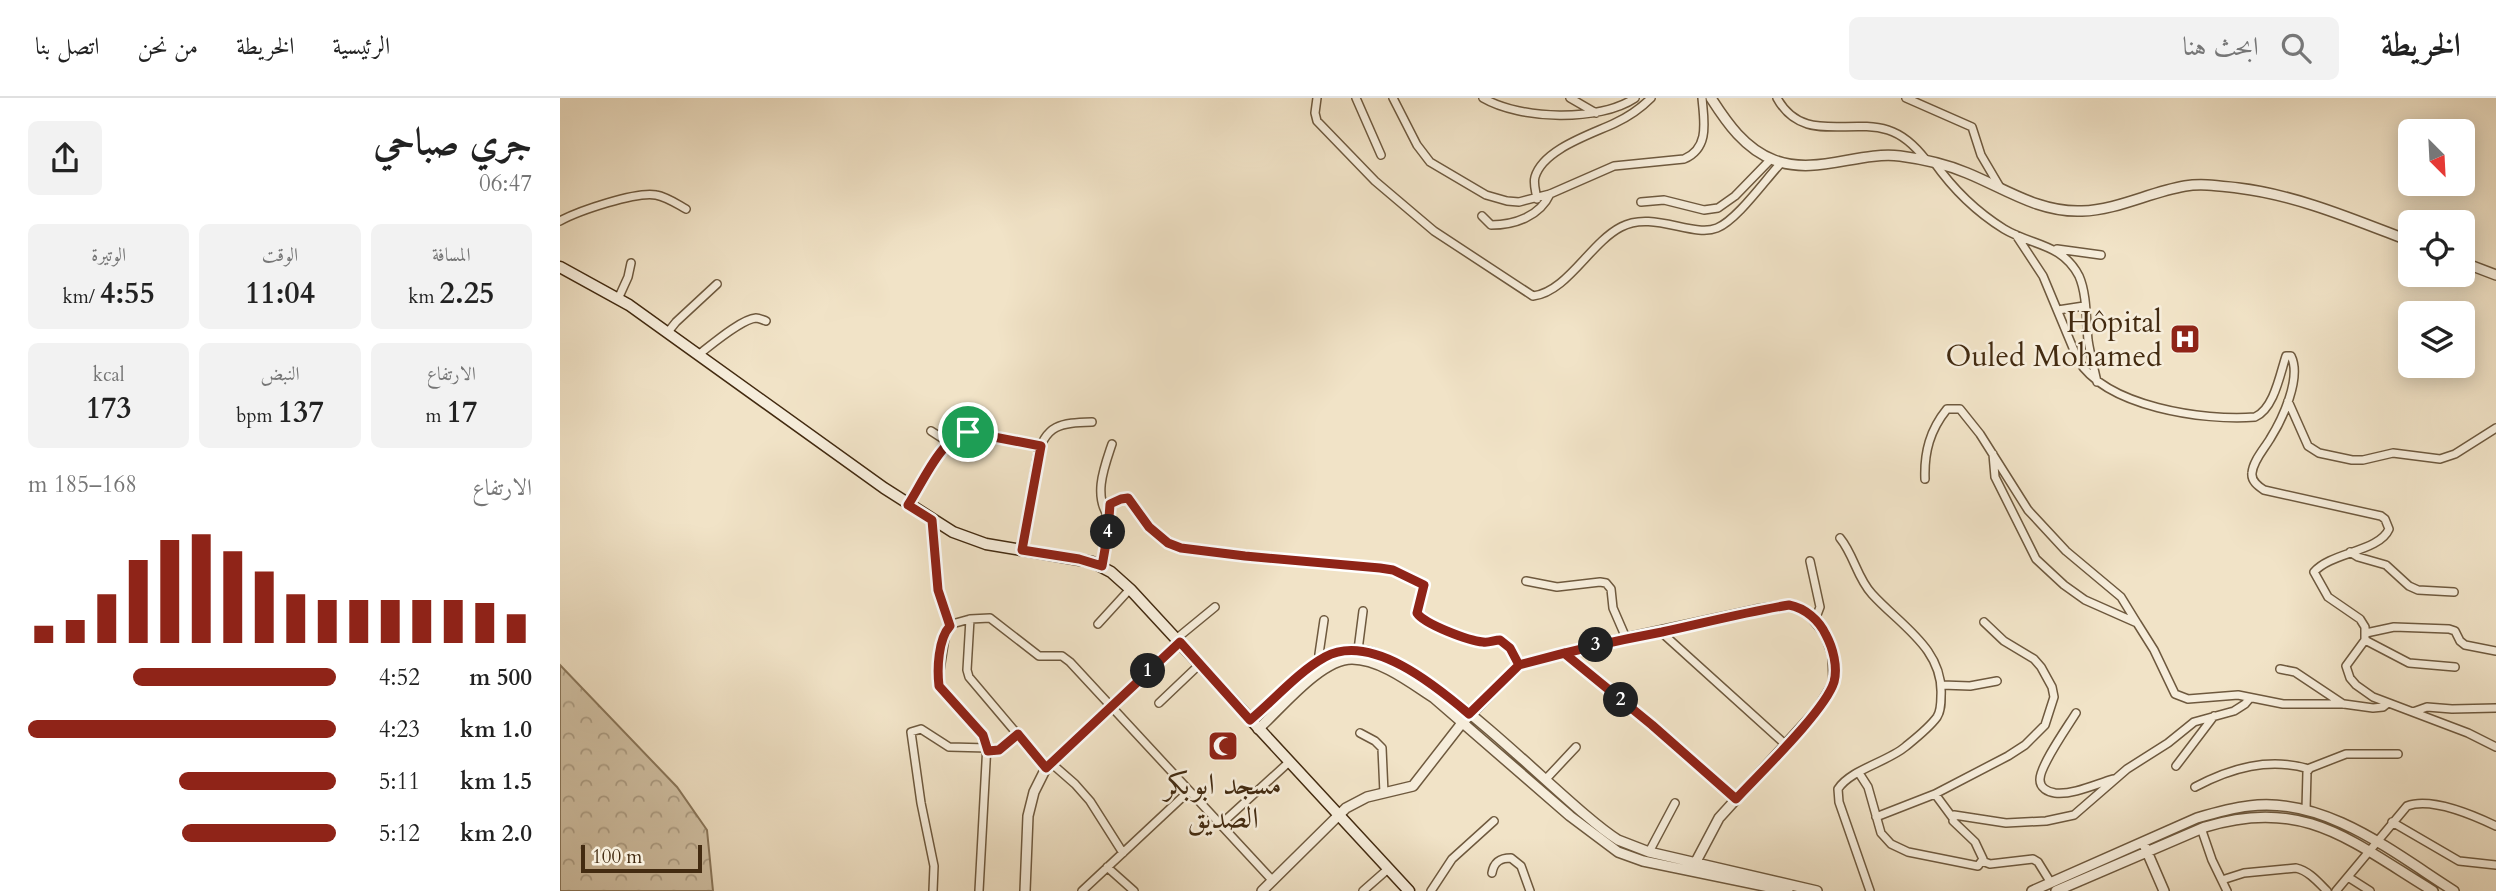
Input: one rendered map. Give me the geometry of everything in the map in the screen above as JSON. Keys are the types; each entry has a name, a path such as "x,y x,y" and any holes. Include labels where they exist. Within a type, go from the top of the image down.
{"main road":[{"path":"560,267 618,299 668,332 908,505 958,536 986,544 1079,559 1102,566 1130,589 1409,891"}],"street":[{"path":"1317,98 1317,121 1375,181 1434,231 1534,296 1556,287 1602,239 1632,222 1654,222 1706,230 1719,227 1734,216 1781,163"},
{"path":"1356,98 1381,155"},
{"path":"1393,98 1417,145 1430,162 1486,195 1519,202 1550,194 1614,166 1684,159 1693,155 1703,142 1702,98"},
{"path":"1483,98 1509,110 1534,114 1596,113 1615,109 1635,98"},
{"path":"1570,98 1596,113"},
{"path":"1537,198 1535,177 1544,163 1563,147 1617,122 1651,98"},
{"path":"1711,98 1738,136 1781,163 1813,166 1886,155 1930,162 1968,173 2042,205 2082,211 2121,205 2187,186 2240,188 2300,202 2398,236"},
{"path":"1777,98 1787,113 1804,124 1890,130 1910,143 1972,206 2016,235 2056,249 2101,255"},
{"path":"1906,98 1972,127 1981,155 2001,189"},
{"path":"1641,202 1664,200 1704,210 1718,208 1735,196 1771,159"},
{"path":"1482,216 1491,225 1523,219 1541,210 1550,194"},
{"path":"560,221 578,212 616,201 651,195 658,195 687,209"},
{"path":"2016,235 2040,271 2082,366 2109,390 2145,404 2178,411 2255,417 2267,407 2286,356 2289,355 2293,360 2295,373 2288,401 2274,433 2257,460 2252,477 2264,490 2385,519 2389,529 2383,538 2320,566 2314,572 2315,575 2328,597 2360,620 2366,636 2409,663 2455,667"},
{"path":"2056,249 2080,278 2089,347 2097,382"},
{"path":"618,299 631,263"},
{"path":"2475,267 2496,275"},
{"path":"668,332 717,284"},
{"path":"2058,310 2084,306"},
{"path":"698,355 730,331 751,320 758,318 766,321"},
{"path":"2074,350 2089,347"},
{"path":"2288,401 2308,446 2319,453 2352,460 2393,453 2440,459 2455,454 2496,428"},
{"path":"1925,478 1927,444 1937,421 1947,409 1960,410 1993,454 2028,510 2066,551 2121,597 2154,650 2172,689 2180,698 2225,695 2283,704 2344,704 2378,709 2388,703"},
{"path":"1022,550 1041,446 1048,434 1060,424 1092,422"},
{"path":"931,430 947,442"},
{"path":"908,505 947,442 958,435 968,432 1041,446"},
{"path":"1109,518 1104,510 1100,490 1112,444"},
{"path":"1993,454 1995,477 2036,559 2085,600 2137,623"},
{"path":"1102,566 1110,504 1128,498 1149,527 1168,543 1181,548 1393,570 1424,585 1417,613 1420,618 1481,642 1500,640 1510,648 1519,665"},
{"path":"932,520 938,590 950,626"},
{"path":"1840,538 1864,584 1932,655 1938,665 1942,685 1940,709 1932,722 1895,755 1839,786 1838,793 1870,891"},
{"path":"2350,552 2386,565 2409,586 2418,590 2454,592"},
{"path":"1810,561 1820,607 1815,620"},
{"path":"1526,582 1557,587 1606,583 1611,589 1612,606 1626,638"},
{"path":"1098,624 1130,589"},
{"path":"1262,891 1352,804 1413,786 1469,714 1519,665 1626,638 1789,605 1802,609 1825,633 1833,655 1834,683 1825,701 1719,818 1692,867"},
{"path":"1024,891 1028,816 1034,792 1048,766 1214,607"},
{"path":"1357,650 1363,611"},
{"path":"979,891 988,749 983,735 939,686 946,631 950,626 970,619 990,618 1039,656 1065,658 1273,881"},
{"path":"970,619 967,673 1048,766 1075,784 1090,801 1123,853"},
{"path":"1321,659 1319,654 1324,620"},
{"path":"1876,817 1936,793 2025,745 2045,725 2054,701 2052,687 2037,662 2004,641 1983,622"},
{"path":"2495,746 2373,697 2356,685 2347,666 2366,636 2394,627 2449,629 2455,631 2465,645 2496,651"},
{"path":"1661,632 1786,745"},
{"path":"1250,720 1321,659 1344,650 1357,650 1384,658 1417,674 1469,714 1611,836 1627,845 1692,867 1788,891"},
{"path":"1564,653 1736,799"},
{"path":"1258,729 1323,670 1335,663 1353,659 1374,664 1434,698 1570,816 1618,852 1643,861 1692,867 1817,891"},
{"path":"1159,703 1200,664"},
{"path":"2280,669 2295,672 2344,704"},
{"path":"1942,685 1970,686 1997,681"},
{"path":"1952,817 1960,815 2006,823 2046,821 2074,815 2117,777 2194,722 2239,709 2250,698"},
{"path":"2412,712 2427,707 2496,708"},
{"path":"2076,713 2046,764 2040,784 2047,791 2057,793 2117,777"},
{"path":"2176,766 2214,716"},
{"path":"933,891 934,866 921,803 911,732 921,729 949,747 999,750 1018,734"},
{"path":"1360,733 1382,748 1384,793"},
{"path":"1546,779 1576,747"},
{"path":"2195,786 2242,767 2289,764 2309,769 2346,754 2398,754"},
{"path":"1220,825 1288,763"},
{"path":"2305,809 2309,769"},
{"path":"1859,773 1868,787 1885,840 1897,848 1974,867 1982,861"},
{"path":"1082,891 1189,791"},
{"path":"1936,793 1953,821 1980,850 1982,861"},
{"path":"1649,852 1675,803"},
{"path":"2336,891 2407,806 2416,803 2467,813 2496,826"},
{"path":"2032,891 2072,883 2197,818 2252,805 2305,809 2344,824 2454,891"},
{"path":"2144,847 2230,819 2255,816 2290,817 2320,826 2368,851 2433,891"},
{"path":"1431,891 1452,859 1494,821"},
{"path":"2392,822 2459,861 2496,865"},
{"path":"2201,828 2227,891"},
{"path":"2144,847 2164,891"},
{"path":"1492,873 1498,861 1511,858 1521,866 1530,891"},
{"path":"1982,861 1990,863 2034,859 2054,887"},
{"path":"1107,867 1134,891"},
{"path":"2222,880 2244,873 2296,868 2313,877 2327,891"},
{"path":"1363,891 1388,869"},
{"path":"2348,877 2370,891"}],"green space":[{"path":"560,665 677,787 707,830 713,891 560,891"}],"place":[{"name":"Hôpital Ouled Mohamed","path":"2185,339"},
{"name":"مسجد ابوبكر الصديق","path":"1223,746"}],"route":[{"path":"968,432 947,442 908,505 932,520 938,590 950,626 942,646 939,686 983,735 988,751 999,750 1018,734 1046,768 1180,642 1250,720 1311,667 1328,655 1344,650 1360,650 1417,674 1469,714 1519,665 1564,653 1736,799 1825,701 1834,683 1833,655 1825,633 1809,614 1796,606 1756,610 1626,638 1564,653 1530,662 1519,665 1510,648 1500,640 1481,642 1420,618 1417,613 1425,587 1423,583 1393,570 1181,548 1168,543 1149,527 1128,498 1110,504 1102,566 1079,559 1022,550 1041,446 968,432"}]}
